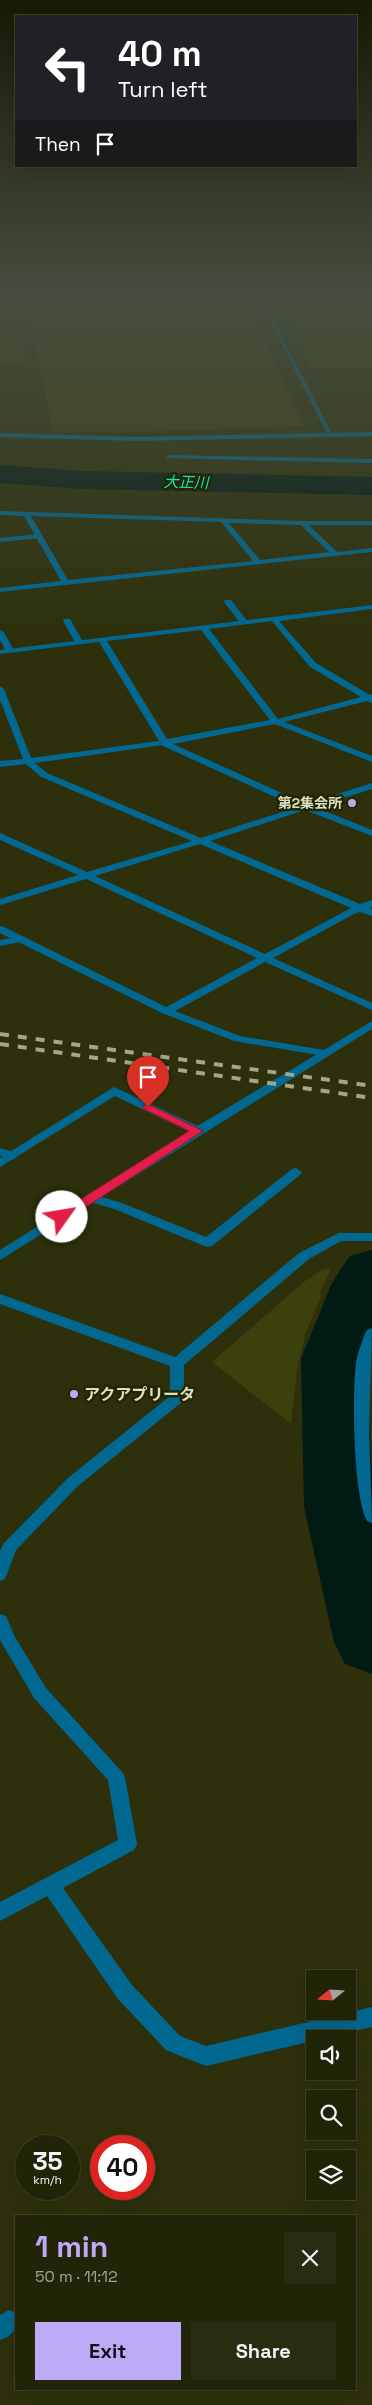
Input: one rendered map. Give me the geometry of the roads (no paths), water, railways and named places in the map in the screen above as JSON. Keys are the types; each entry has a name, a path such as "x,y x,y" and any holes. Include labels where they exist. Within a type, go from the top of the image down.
{"street":[{"path":"317,408 331,435"},
{"path":"0,436 136,439 372,434"},
{"path":"168,457 372,461"},
{"path":"0,514 303,523 372,523"},
{"path":"27,515 66,583"},
{"path":"224,521 258,562"},
{"path":"303,523 335,554"},
{"path":"0,540 38,536"},
{"path":"0,590 372,550"},
{"path":"228,602 244,622"},
{"path":"0,652 372,607"},
{"path":"274,619 313,665 371,698"},
{"path":"67,621 79,642"},
{"path":"203,627 276,722 372,759"},
{"path":"0,632 10,651"},
{"path":"102,640 166,744 305,807 372,833"},
{"path":"0,689 28,761 44,775 372,913"},
{"path":"0,764 166,744 310,716 371,698"},
{"path":"0,902 201,841 372,786"},
{"path":"0,836 372,1007"},
{"path":"166,1011 372,902"},
{"path":"0,929 166,1011 238,1039 324,1053"},
{"path":"0,943 21,939"},
{"path":"0,1256 372,1024"},
{"path":"0,1163 6,1154 114,1091 198,1131"},
{"path":"92,1198 118,1206 207,1243 296,1172"},
{"path":"0,1575 9,1547 73,1482 177,1398 177,1364 304,1256 339,1237 372,1237"},
{"path":"0,1298 177,1364"},
{"path":"372,1333 363,1362 362,1428 366,1492 372,1517"},
{"path":"0,1621 8,1640 40,1693 116,1777 128,1844 0,1912"},
{"path":"50,1885 125,1992 173,2043 206,2056 372,2017"}],"waterway":[{"name":"大正川","path":"0,474 81,480 372,486"},
{"path":"372,1271 362,1285 333,1359 339,1507 372,1642"}],"railway":[{"path":"0,1034 372,1086"},
{"path":"0,1044 372,1098"}],"place":[{"name":"第2集会所","path":"352,803"},
{"name":"アクアプリータ","path":"74,1394"}]}
